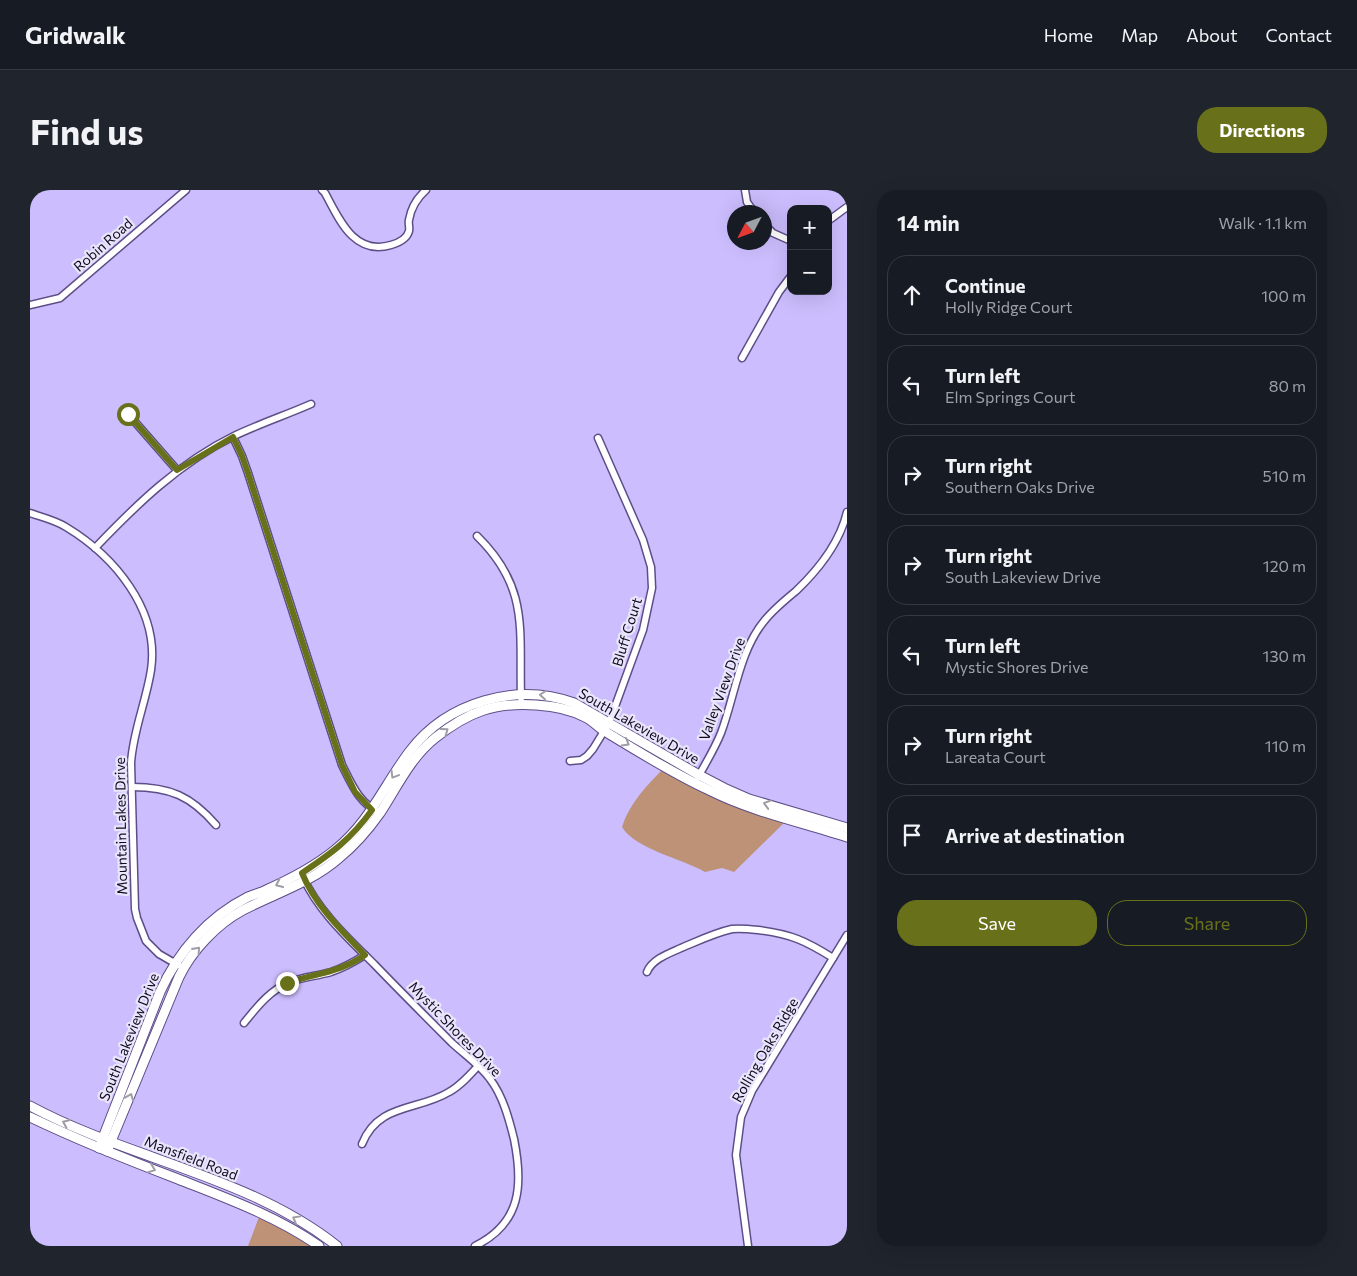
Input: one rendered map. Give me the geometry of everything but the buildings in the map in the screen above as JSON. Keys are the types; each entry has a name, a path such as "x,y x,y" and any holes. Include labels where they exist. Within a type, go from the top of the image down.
{"street":[{"name":"Robin Road","path":"30,305 60,298 186,190"},
{"path":"322,190 344,228 353,238 365,244 378,247 390,245 404,239 409,232 408,220 413,206 426,190"},
{"path":"745,190 749,205"},
{"path":"832,218 847,207"},
{"path":"772,232 787,239"},
{"path":"742,358 787,281"},
{"path":"95,548 137,504 177,470 233,437 311,404"},
{"path":"128,414 177,470"},
{"path":"233,437 248,473 342,765 355,792 376,811"},
{"name":"Bluff Court","path":"570,761 581,760 587,756 607,727 643,630 651,598 652,576 643,540 598,438"},
{"name":"Valley View Drive","path":"697,779 721,733 746,654 755,632 822,562 838,536 847,512"},
{"name":"Mountain Lakes Drive","path":"30,513 64,526 95,548 128,583 139,601 151,636 151,671 132,745 135,909 146,941 159,954 179,965"},
{"path":"477,536 499,562 508,578 517,602 521,628 521,704"},
{"name":"South Lakeview Drive","path":"103,1150 151,1042 179,965 230,918 304,877 325,870 364,836 410,751 417,742 437,725 474,704 491,698 520,694 560,698 574,703 607,727"},
{"name":"South Lakeview Drive","path":"376,811 415,758 433,740 459,721 482,710 507,704 521,704 550,706 571,711 607,727 697,779 707,790 754,809 847,828"},
{"path":"132,787 162,789 191,800 216,825"},
{"name":"South Lakeview Drive","path":"794,816 847,837"},
{"name":"Mystic Shores Drive","path":"304,877 323,909 365,955 491,1080 505,1107 519,1170 519,1187 502,1228 493,1236 475,1246"},
{"path":"648,972 653,964 667,955 711,936 737,928 770,931 793,936 833,958"},
{"name":"Rolling Oaks Ridge","path":"748,1246 736,1155 741,1118 752,1091 847,936"},
{"path":"244,1023 258,1006 287,983 330,972 352,964 365,955"},
{"path":"362,1144 367,1132 375,1123 391,1112 450,1092 463,1082 478,1066"},
{"name":"Mansfield Road","path":"30,1106 107,1141 244,1193 306,1224 337,1246"},
{"name":"Mansfield Road","path":"30,1117 103,1150 248,1206 296,1230 319,1246"}],"shaded area":[{"path":"664,768 729,803 759,815 785,822 734,872 722,868 705,872 660,853 628,835 622,827 629,810 645,788"},
{"path":"259,1217 305,1238 315,1246 248,1246"}],"route":[{"path":"128,414 177,470 233,437 248,473 342,765 355,792 372,810 358,829 341,845 302,873 305,882 323,909 365,955 352,964 330,972 287,983"}]}
